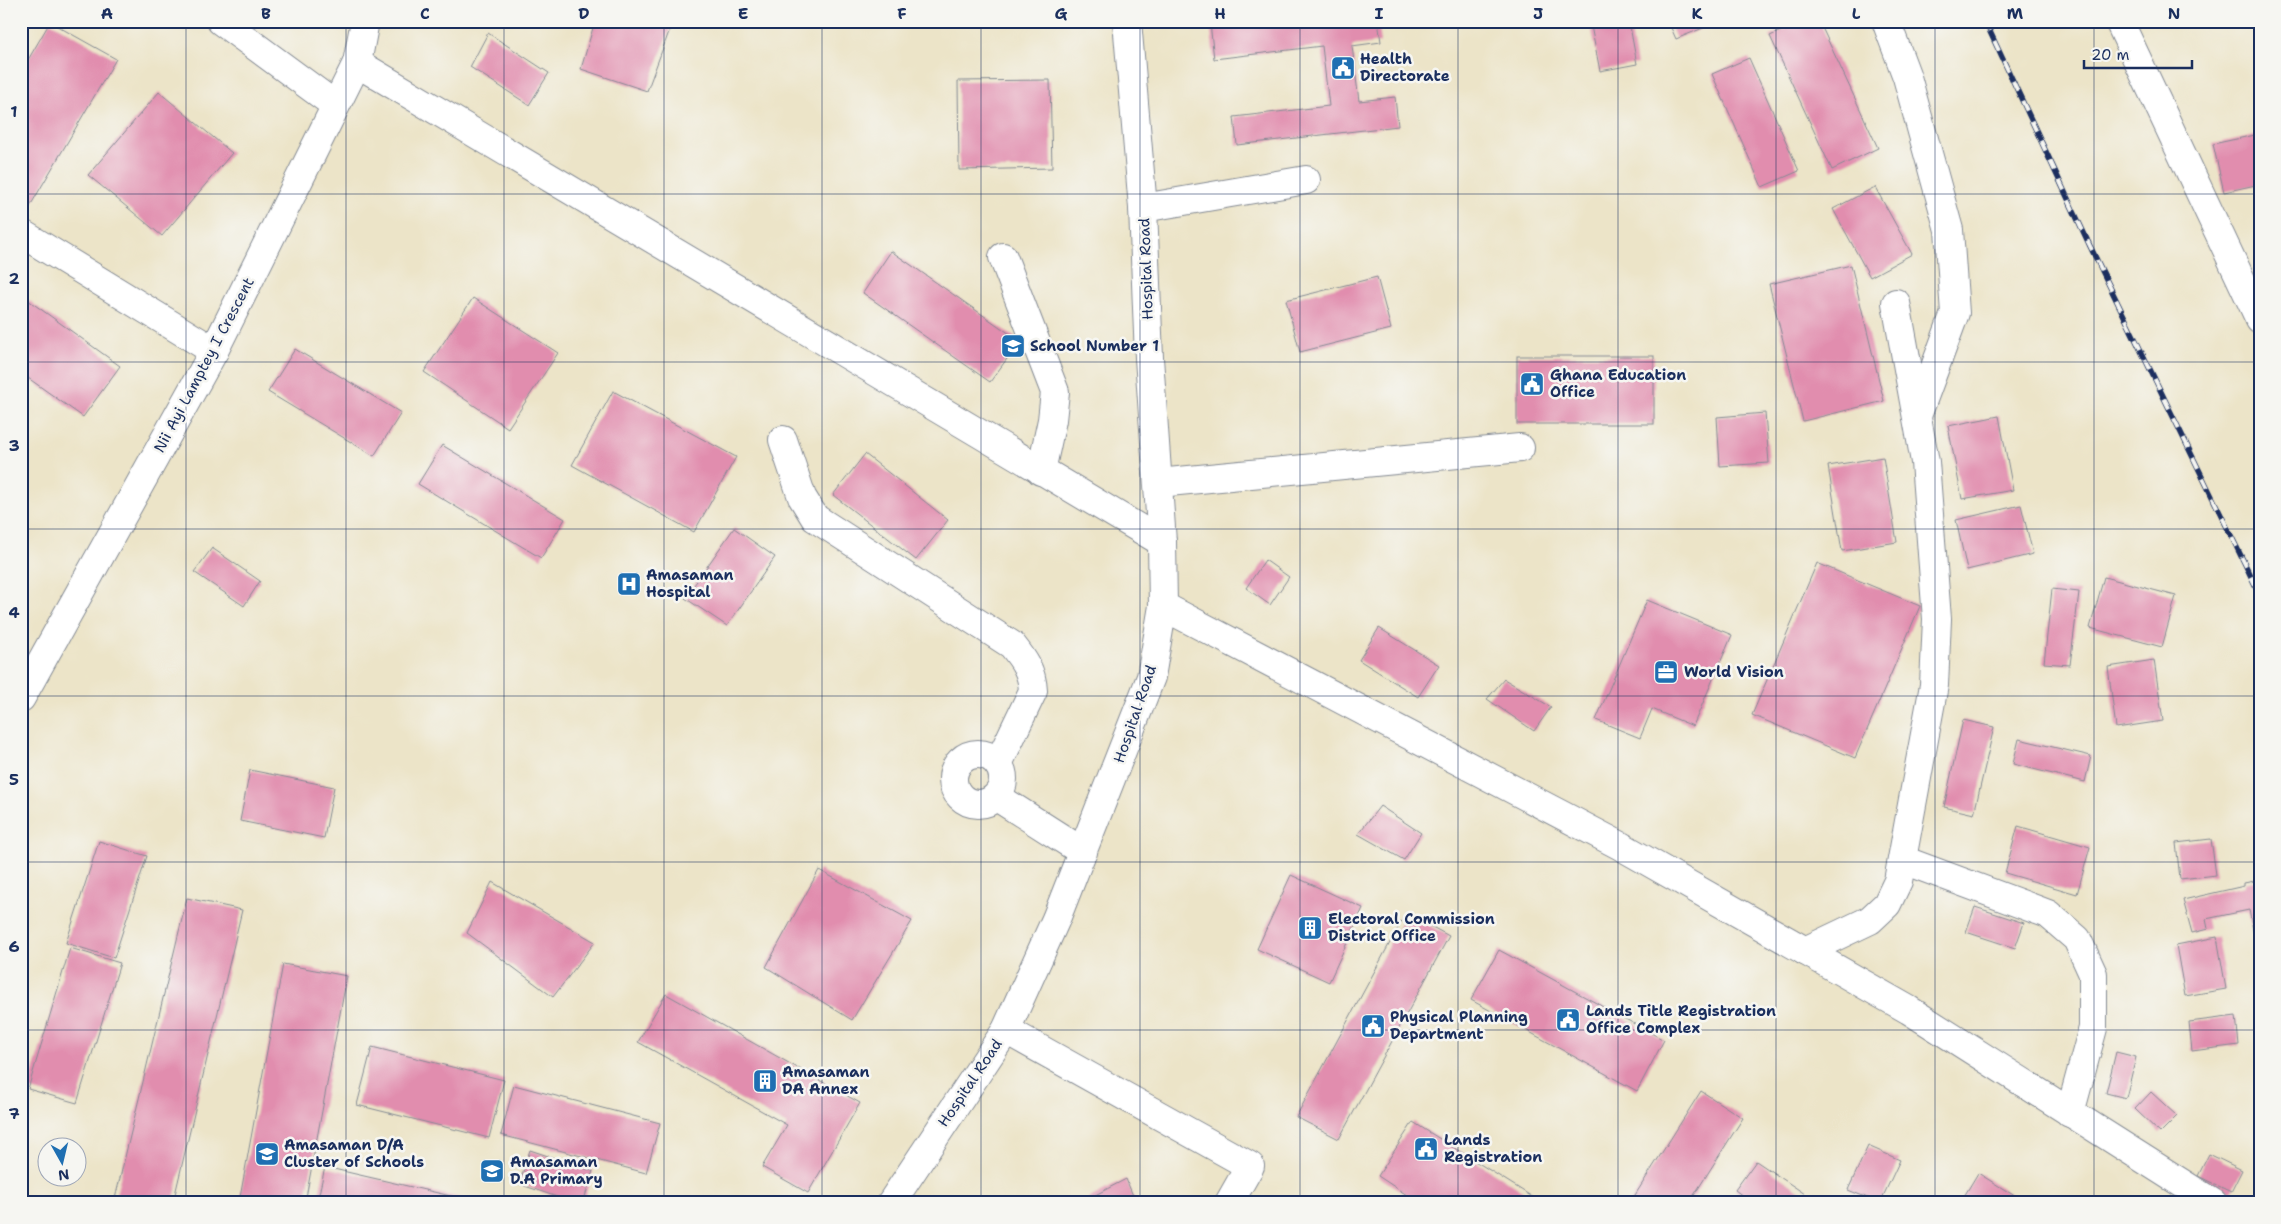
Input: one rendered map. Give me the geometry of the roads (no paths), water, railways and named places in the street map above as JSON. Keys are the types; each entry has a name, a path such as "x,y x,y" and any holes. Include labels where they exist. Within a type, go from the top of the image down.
{"street":[{"path":"221,21 335,105"},
{"name":"Nii Ayi Lamptey I Crescent","path":"21,698 214,351 357,63 364,21"},
{"name":"Hospital Road","path":"891,1203 1006,1030 1056,919 1151,677 1163,606 1162,542 1149,358 1143,208 1127,21"},
{"path":"1886,21 1907,77 1948,230 1956,314 1917,416"},
{"path":"2119,21 2260,320"},
{"path":"357,63 1162,542"},
{"path":"1143,208 1306,180"},
{"path":"21,233 214,351"},
{"path":"1003,257 1055,392 1052,420 1041,471"},
{"path":"1805,951 1870,920 1886,904 1898,881 1934,685 1937,620 1925,462 1896,303"},
{"path":"783,440 802,496 815,518 1012,645 1027,663 1032,678 1033,691 998,764"},
{"path":"1158,483 1520,448"},
{"path":"1163,606 1619,845 1909,1010 2213,1203"},
{"path":"975,754 984,755 998,764 1004,780 1002,789 997,796 990,802 981,804 964,800 954,786 953,778 960,762 975,754"},
{"path":"997,796 1083,852"},
{"path":"1903,860 2048,914 2077,939 2093,974 2093,1028 2070,1113"},
{"path":"1006,1030 1250,1166 1230,1203"}],"railway":[{"path":"1985,21 2090,246 2260,595"}],"place":[{"name":"Health Directorate","path":"1343,68"},
{"name":"School Number 1","path":"1013,346"},
{"name":"Ghana Education Office","path":"1532,384"},
{"name":"Amasaman Hospital","path":"629,584"},
{"name":"World Vision","path":"1666,672"},
{"name":"Electoral Commission District Office","path":"1310,928"},
{"name":"Lands Title Registration Office Complex","path":"1568,1020"},
{"name":"Physical Planning Department","path":"1373,1026"},
{"name":"Amasaman DA Annex","path":"765,1081"},
{"name":"Lands Registration","path":"1426,1149"},
{"name":"Amasaman D/A Cluster of Schools","path":"267,1154"},
{"name":"Amasaman D.A Primary","path":"492,1171"}]}
